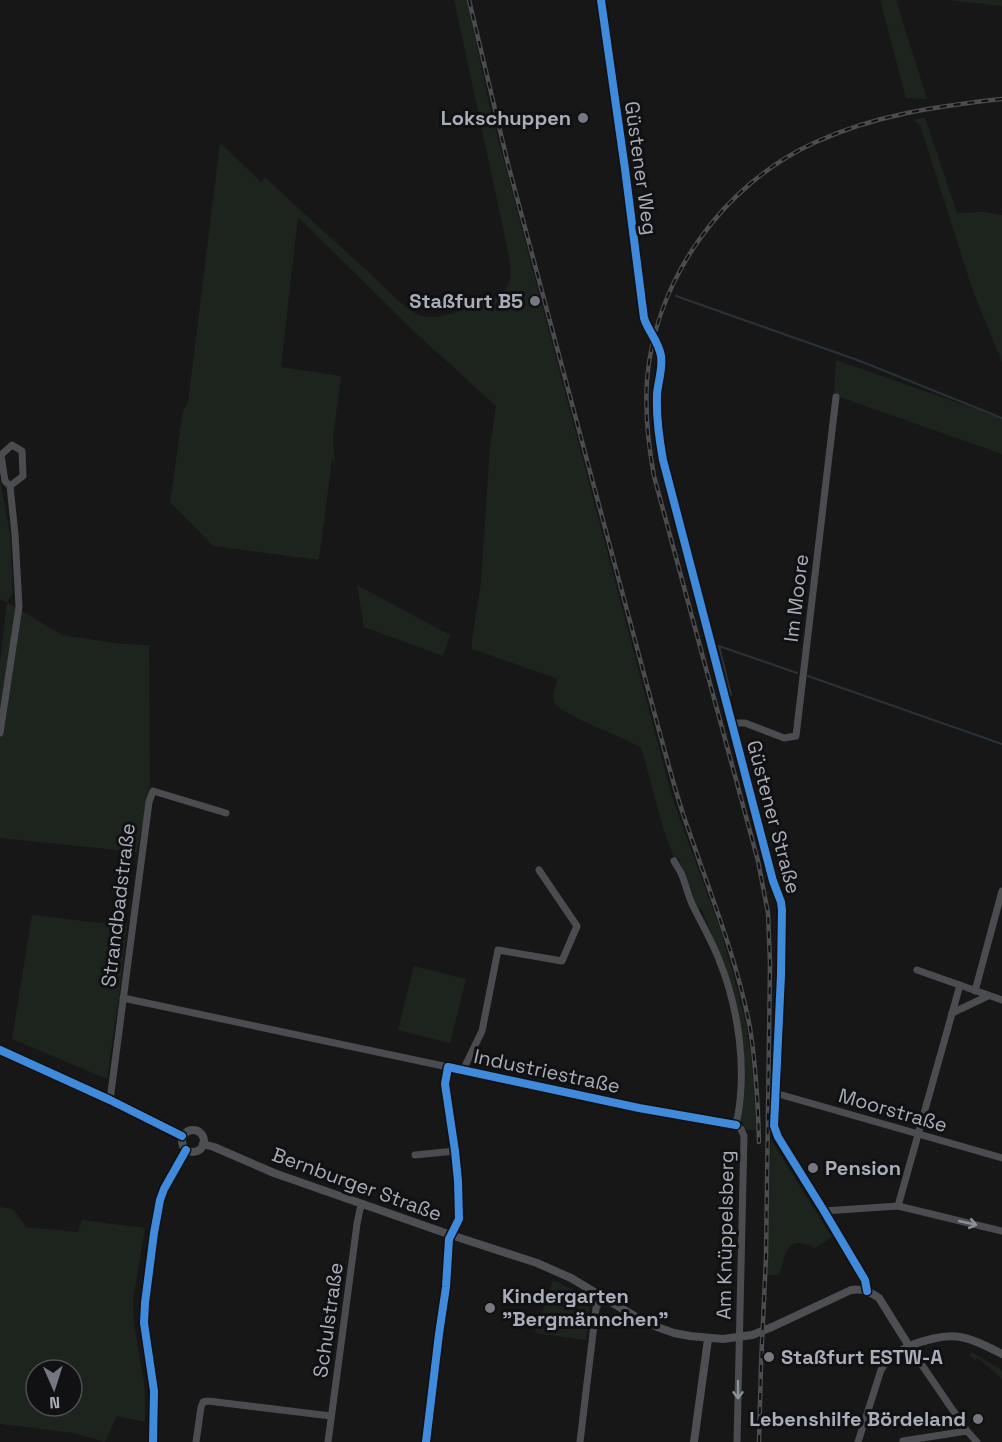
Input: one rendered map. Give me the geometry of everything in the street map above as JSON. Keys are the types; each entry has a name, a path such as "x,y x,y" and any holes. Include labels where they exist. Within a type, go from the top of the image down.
{"main road":[{"path":"0,1050 110,1100 182,1137"},
{"path":"190,1130 198,1131 202,1135 203,1144 199,1150 193,1152 186,1150 182,1145 182,1137 190,1130"},
{"name":"Bernburger Straße","path":"203,1144 274,1173 537,1263 571,1278 636,1317 674,1333 708,1339 740,1337 772,1327 851,1290 867,1291"},
{"path":"153,1442 154,1390 144,1323 147,1292 160,1200 186,1150"},
{"name":"Güstener Straße","path":"867,1291 879,1298 909,1346"},
{"path":"909,1346 939,1336 954,1336 970,1339 1002,1354"},
{"path":"694,1442 708,1339"}],"street":[{"name":"Güstener Weg","path":"601,0 644,318 646,327 655,338"},
{"name":"Güstener Straße","path":"655,338 662,360 657,392 657,415 663,460 772,881 782,910 774,1126 778,1137 865,1280 867,1291"},
{"name":"Im Moore","path":"731,723 745,723 784,738 796,736 836,397"},
{"path":"0,733 19,607 10,486 5,481 1,455 12,445 22,451 23,476 10,486"},
{"name":"Strandbadstraße","path":"110,1100 149,802 153,791 226,813"},
{"name":"Am Knüppelsberg","path":"674,861 719,959 730,993 741,1061 742,1086 736,1125 744,1136 737,1442"},
{"name":"Industriestraße","path":"463,1070 482,1031 498,950 562,961 577,926 540,870"},
{"path":"975,991 1002,891"},
{"path":"917,970 1002,1000"},
{"path":"898,1206 960,985"},
{"path":"952,1013 988,996"},
{"name":"Industriestraße","path":"123,998 639,1107 736,1125"},
{"name":"Industriestraße","path":"426,1442 447,1287 449,1239 459,1219 455,1151 445,1084 448,1067"},
{"name":"Moorstraße","path":"776,1093 1002,1158"},
{"path":"415,1155 455,1151"},
{"name":"Schulstraße","path":"328,1442 357,1224 363,1204"},
{"path":"824,1211 898,1206 1002,1231"},
{"path":"580,1442 596,1308 603,1296"},
{"path":"858,1442 881,1370 892,1355 909,1346 967,1431 977,1442"},
{"path":"196,1442 202,1402 332,1416"},
{"path":"903,1441 967,1431"}],"shaded area":[{"path":"454,0 467,0 491,112 671,793 720,928 737,989 747,1030 754,1079 756,1130 746,1130 740,1118 745,1093 745,1067 737,1013 729,985 702,910 695,907 693,895 679,859 674,858 640,747 559,707 554,702 553,696 558,679 472,649 481,582 490,446 496,406 419,336 298,217 281,367 341,376 333,439 335,464 332,459 319,560 213,546 170,502 183,410 188,402 220,143 261,182 266,178 414,313 435,317 452,313 495,296 507,286 511,273 507,247"},
{"path":"880,0 896,0 927,99 906,98"},
{"path":"948,0 1002,0 1002,6"},
{"path":"925,118 957,213 983,212 1002,215 1002,362 973,291 920,125 914,120"},
{"path":"836,360 1002,418 1002,454 834,395"},
{"path":"0,480 10,534 13,592 7,602 0,599"},
{"path":"357,585 450,635 443,656 364,627"},
{"path":"7,602 62,635 123,644 149,645 150,785 137,852 0,838 0,662"},
{"path":"32,915 127,926 107,1079 12,1039"},
{"path":"414,966 466,979 450,1043 398,1030"},
{"path":"771,1140 832,1237 815,1248 806,1244 793,1244 786,1253 779,1275 767,1275"},
{"path":"0,1207 13,1209 26,1227 78,1232 82,1220 145,1228 133,1300 134,1324 145,1389 145,1422 117,1416 105,1442 74,1433 0,1424"},
{"path":"553,1280 589,1298 586,1340 535,1333"},
{"path":"971,1352 1000,1369 1002,1379 978,1358 975,1360 969,1355"}],"waterway":[{"path":"676,296 860,361 1002,418"},
{"path":"731,695 719,646 797,673"},
{"path":"808,676 1002,744"}],"railway":[{"path":"469,0 508,164 670,770 731,952 745,1002 754,1056 759,1142"},
{"path":"759,1442 766,1257 770,964 768,913 758,861 654,476 646,404 653,342 664,306 680,271 700,239 724,209 752,182 783,160 816,142 884,118 1002,99"}],"cycle path":[{"path":"601,0 644,318 661,356 657,411 663,460 773,881 781,902 781,975 774,1126 778,1137 865,1280 867,1291"},
{"path":"0,1050 182,1136"},
{"path":"426,1442 446,1287 449,1239 459,1219 455,1151 445,1084 448,1067 639,1108 736,1125"},
{"path":"153,1442 154,1391 144,1323 145,1303 160,1200 186,1150"}],"place":[{"name":"Lokschuppen","path":"583,118"},
{"name":"Staßfurt B5","path":"535,301"},
{"name":"Pension","path":"813,1168"},
{"name":"Kindergarten \"Bergmännchen\"","path":"490,1308"},
{"name":"Staßfurt ESTW-A","path":"769,1357"},
{"name":"Lebenshilfe Bördeland","path":"978,1419"}]}
